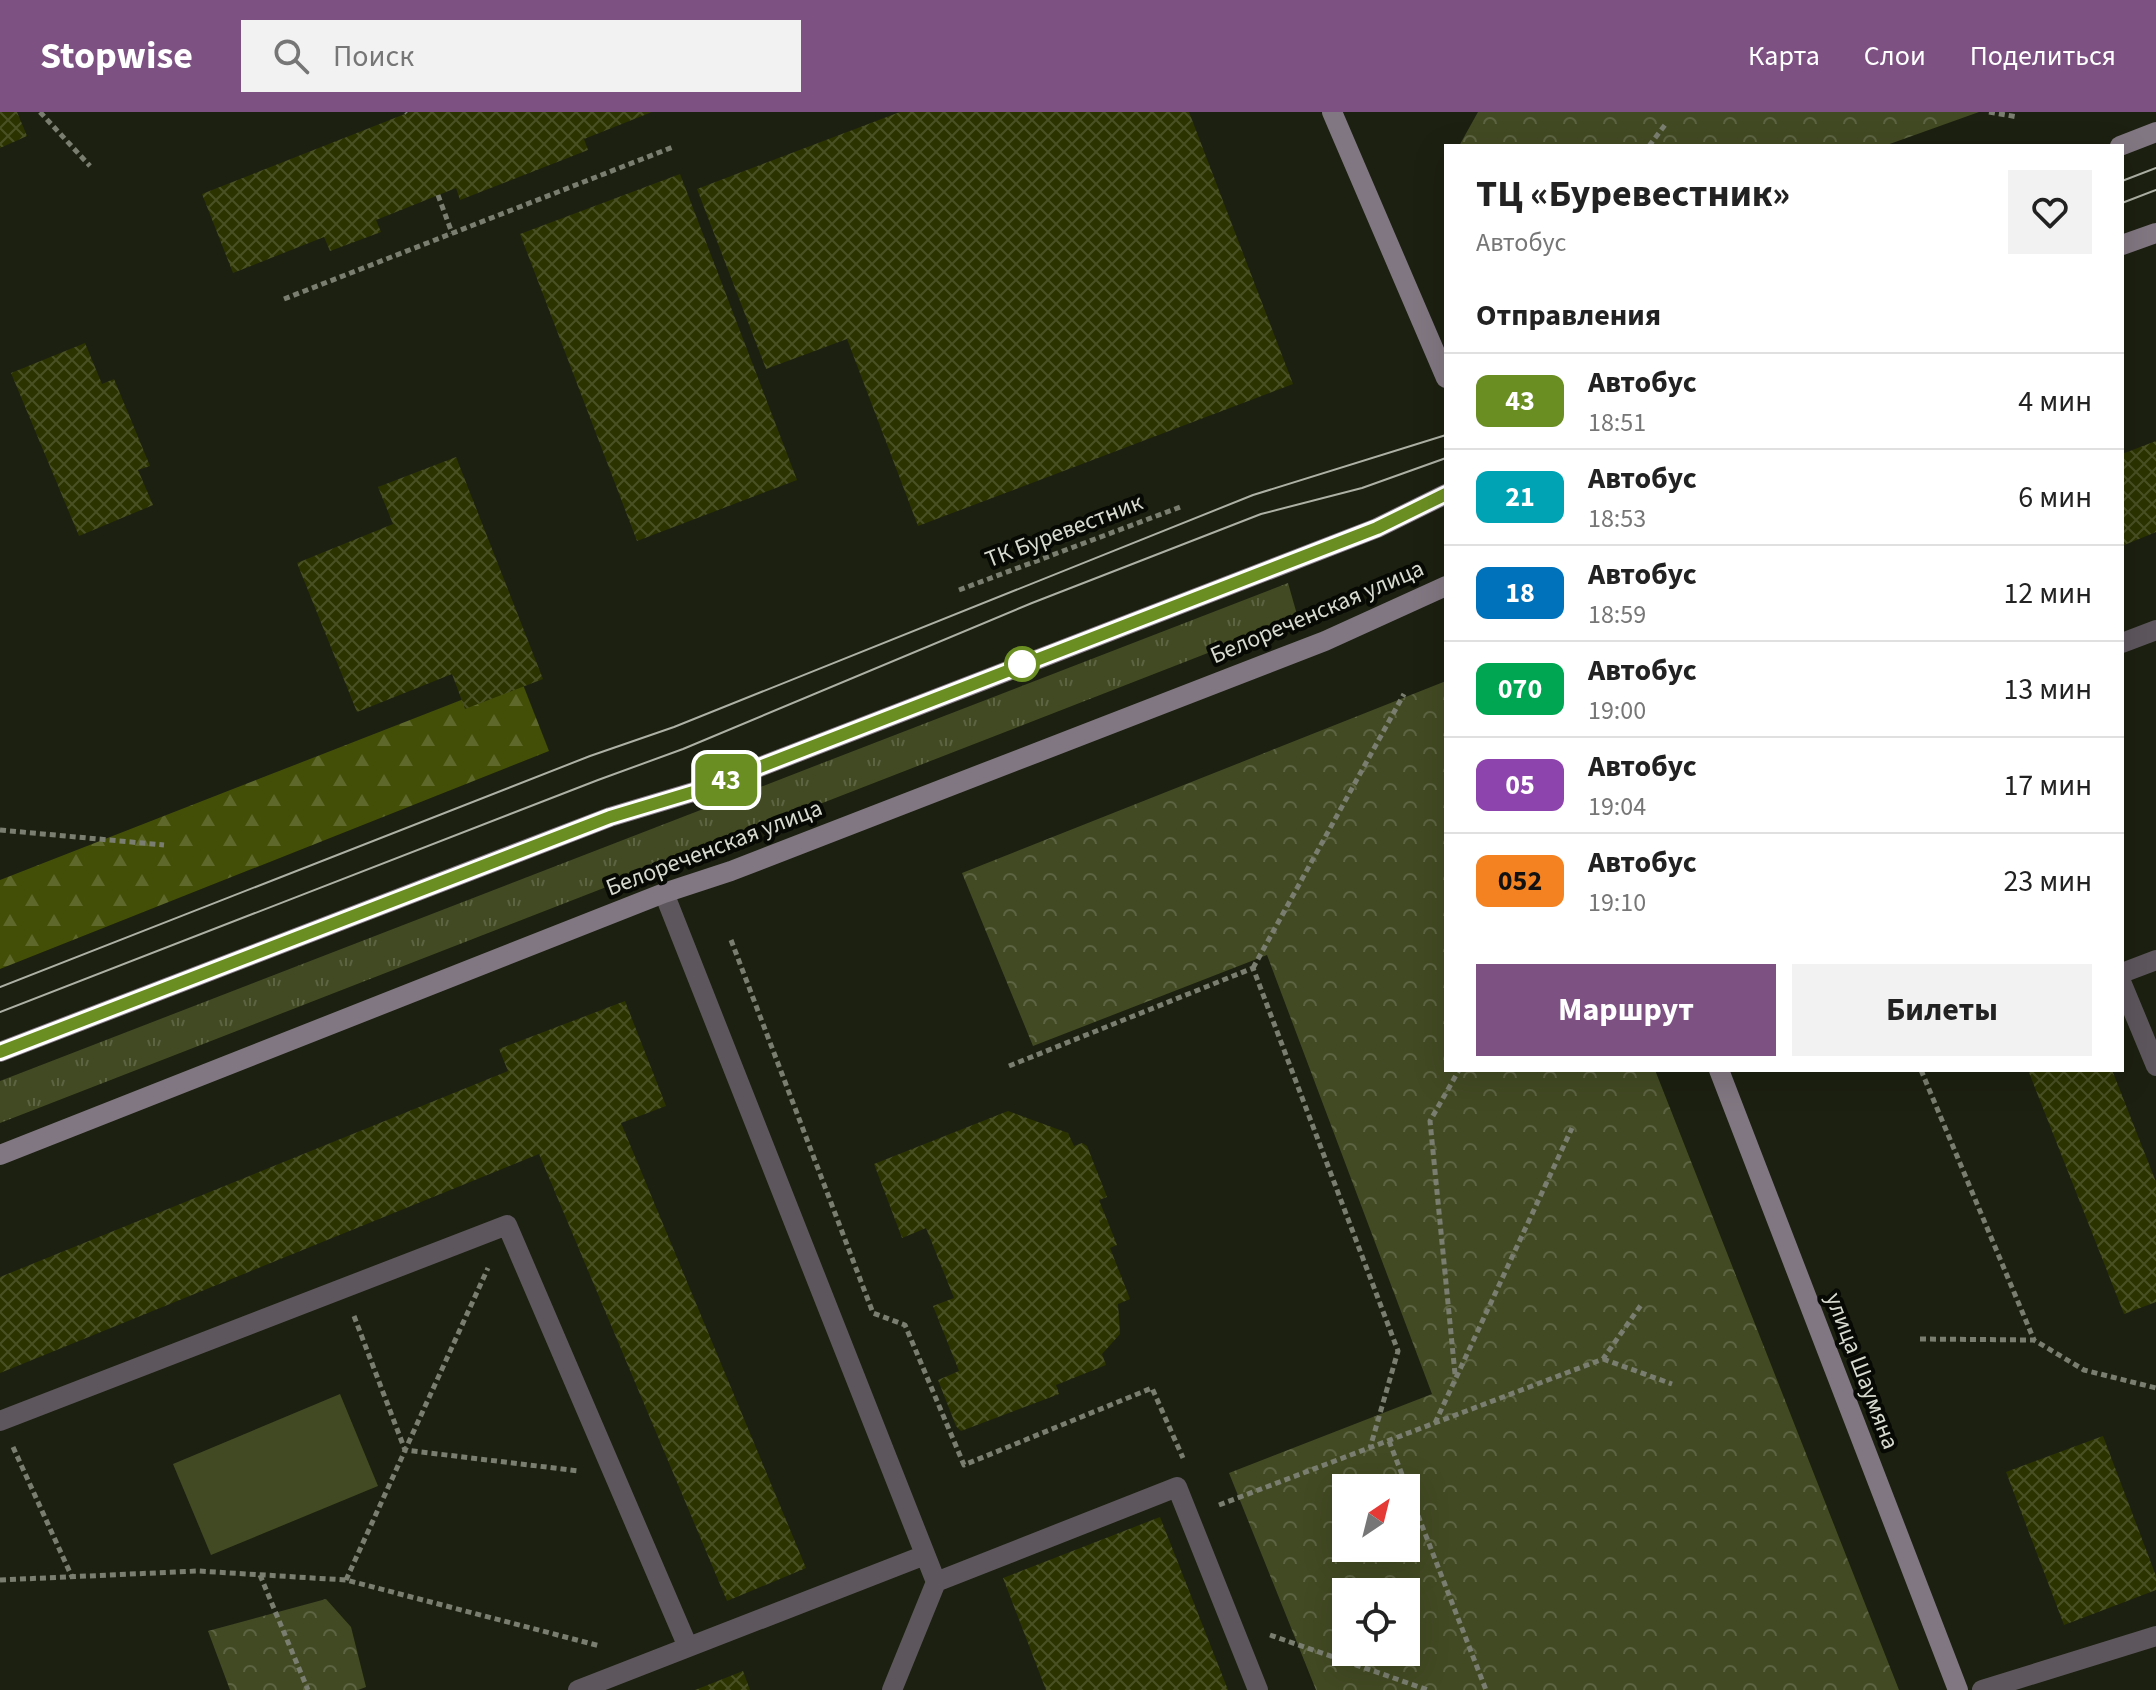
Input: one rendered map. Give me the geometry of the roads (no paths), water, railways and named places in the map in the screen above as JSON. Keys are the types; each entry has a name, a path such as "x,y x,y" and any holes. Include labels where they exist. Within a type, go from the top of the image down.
{"street":[{"path":"1332,112 1444,373"},
{"path":"2124,144 2156,132"},
{"path":"2124,244 2156,233"},
{"path":"0,1052 610,817 700,790 1377,528 1444,495"},
{"name":"Белореченская улица","path":"0,1155 664,893 731,871 1325,641 1444,587"},
{"name":"улица Шаумяна","path":"1720,1072 1958,1690"}],"lane":[{"path":"2124,642 2156,630"},
{"path":"664,893 936,1582 892,1690"},
{"path":"2124,972 2156,960"},
{"path":"2124,989 2156,1066"},
{"path":"0,1421 507,1225 688,1647"},
{"path":"936,1582 1177,1487 1258,1690"},
{"path":"578,1690 925,1555"},
{"path":"1982,1690 2156,1636"}],"tram line":[{"path":"2124,180 2156,168"},
{"path":"2124,202 2156,190"},
{"path":"0,987 590,756 674,727 1253,495 1444,436"},
{"path":"0,1012 683,749 1032,603 1261,514 1362,488 1444,459"}]}
